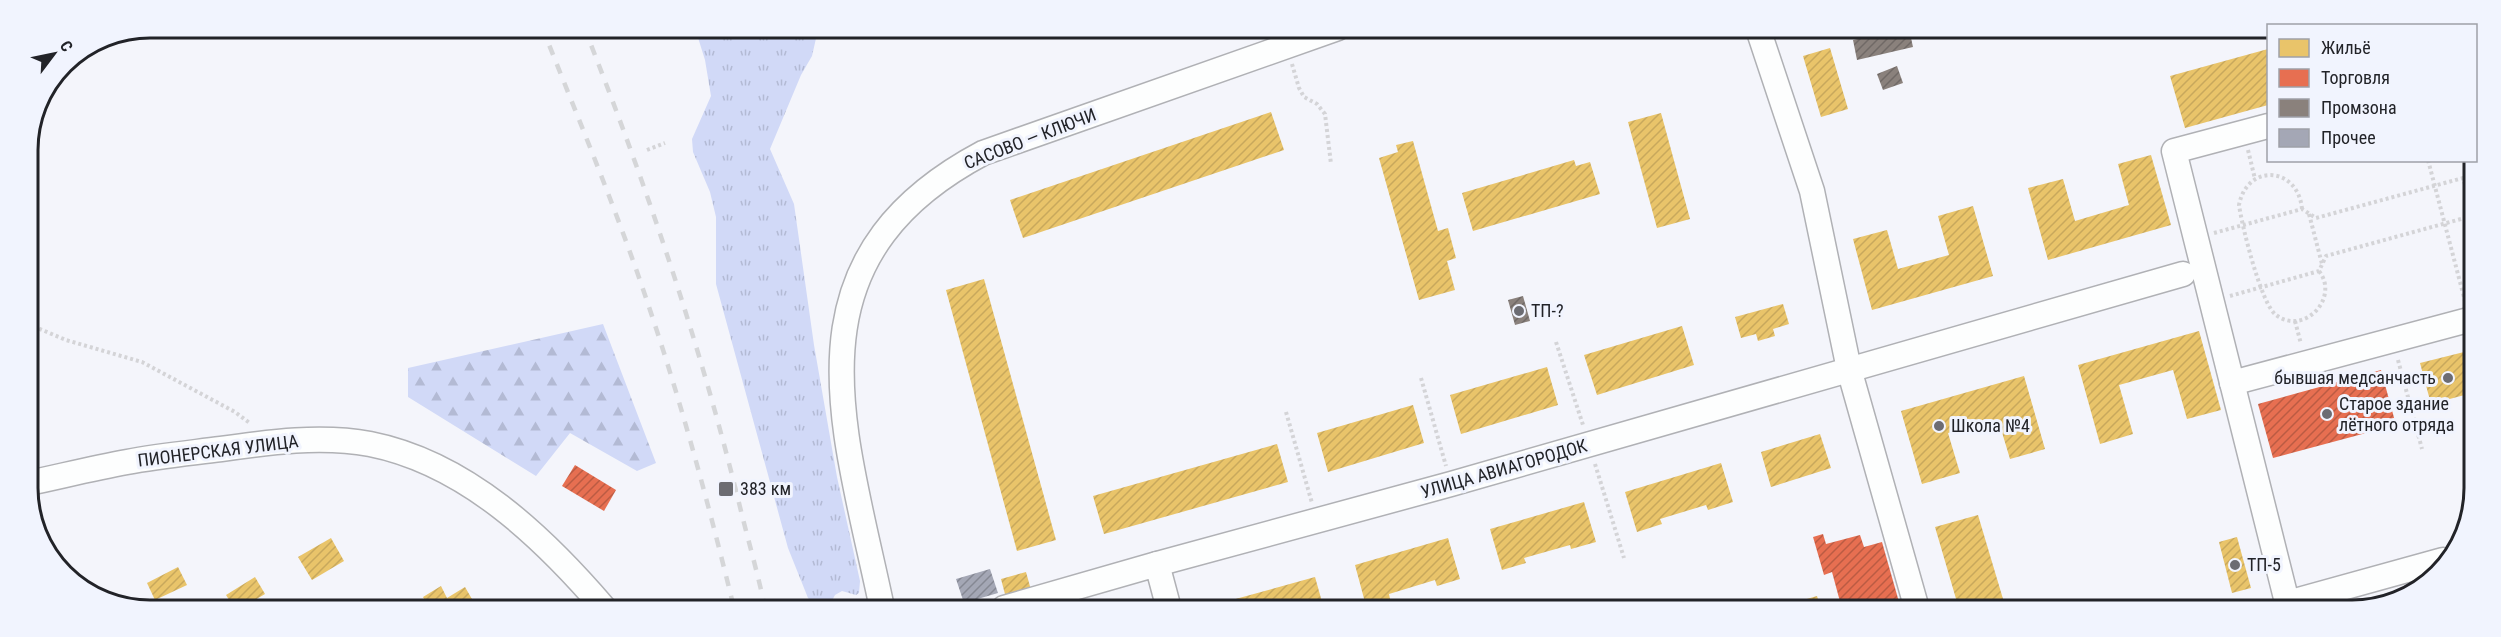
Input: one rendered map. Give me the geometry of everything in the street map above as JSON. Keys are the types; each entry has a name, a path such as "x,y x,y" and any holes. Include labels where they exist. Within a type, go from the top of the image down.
{"street":[{"name":"САСОВО — КЛЮЧИ","path":"880,600 849,452 840,383 841,347 846,315 862,271 878,241 893,220 928,186 983,153 1309,38"},
{"path":"1761,38 1812,191 1849,369 1914,599"},
{"path":"2267,126 2174,152 2287,599"},
{"name":"УЛИЦА АВИАГОРОДОК","path":"1064,599 1157,564 1451,484 2182,274"},
{"path":"2232,383 2464,321"},
{"name":"ПИОНЕРСКАЯ УЛИЦА","path":"38,481 128,461 275,442 322,441 370,444 403,453 470,485 525,527 596,600"},
{"path":"2313,599 2434,563"},
{"path":"1157,564 1166,600"}],"path":[{"path":"1287,47 1299,88 1304,97 1317,104 1325,114 1331,164"},
{"path":"2243,133 2255,179"},
{"path":"646,150 665,143"},
{"path":"2428,162 2464,293"},
{"path":"2302,209 2299,195 2285,179 2265,175 2246,186 2239,205 2268,307 2275,315 2285,320 2306,319 2322,305 2325,284 2319,271 2326,256 2464,218"},
{"path":"2196,238 2302,209 2316,218 2463,177 2464,180"},
{"path":"2309,213 2322,264"},
{"path":"2212,301 2319,271"},
{"path":"38,328 66,340 142,362 235,412 275,442"},
{"path":"2392,340 2422,449"},
{"path":"1556,342 1624,558"},
{"path":"1421,378 1451,484"},
{"path":"1286,412 1317,521"}],"green space":[{"path":"698,38 816,38 812,56 801,75 770,149 794,204 814,345 837,477 860,581 859,593 856,595 842,591 832,600 810,600 788,548 716,284 716,217 710,192 693,152 692,139 711,96 705,60"},
{"path":"603,324 656,463 637,471 570,433 536,476 408,397 408,368"}],"building: Жильё":[{"path":"1830,48 1848,109 1821,117 1803,56"},
{"path":"2267,49 2267,105 2185,128 2170,76"},
{"path":"1271,112 1284,150 1023,238 1010,200"},
{"path":"1661,113 1690,219 1657,228 1628,122"},
{"path":"1413,141 1438,231 1448,228 1456,258 1447,261 1455,290 1419,300 1379,158 1398,152 1396,145"},
{"path":"2151,155 2171,225 2048,260 2028,188 2063,179 2075,221 2129,205 2118,164"},
{"path":"1574,160 1576,166 1590,162 1600,194 1473,231 1462,193"},
{"path":"1973,206 1993,276 1872,310 1853,239 1887,230 1898,269 1949,255 1938,216"},
{"path":"984,279 1056,540 1017,551 946,290"},
{"path":"1783,304 1789,324 1773,329 1775,336 1758,341 1756,334 1741,338 1735,317"},
{"path":"1682,326 1694,365 1597,395 1584,355"},
{"path":"2199,331 2221,410 2187,419 2173,370 2119,385 2133,434 2100,444 2078,365"},
{"name":"бывшая медсанчасть","path":"2464,352 2464,395 2431,404 2420,363"},
{"path":"1547,367 1558,405 1461,434 1450,395"},
{"name":"Школа №4","path":"2024,376 2045,449 2010,459 1998,419 1948,433 1960,473 1922,484 1901,411"},
{"path":"1413,405 1424,443 1328,472 1317,433"},
{"path":"1820,434 1831,468 1771,487 1761,452"},
{"path":"1277,444 1288,482 1104,534 1093,496"},
{"path":"1721,463 1733,502 1708,510 1706,505 1660,519 1662,524 1637,532 1625,492"},
{"path":"1584,502 1596,542 1571,549 1570,545 1524,558 1526,563 1502,570 1490,529"},
{"path":"1978,515 2003,599 1956,599 1935,527"},
{"name":"ТП-5","path":"2237,537 2251,588 2232,593 2219,542"},
{"path":"331,538 344,561 312,580 298,557"},
{"path":"1448,538 1460,579 1437,586 1435,580 1389,594 1388,599 1364,599 1355,565"},
{"path":"178,567 187,585 155,600 147,583"},
{"path":"1026,572 1031,590 1006,598 1001,579"},
{"path":"255,577 265,594 255,600 229,600 226,595"},
{"path":"1315,577 1321,599 1234,600"},
{"path":"441,586 447,598 465,587 472,600 425,600 423,597"}],"building: Торговля":[{"name":"Старое здание лётного отряда","path":"2381,370 2396,425 2273,458 2258,404"},
{"path":"575,465 616,490 604,511 562,486"},
{"path":"1823,534 1826,544 1860,535 1864,547 1882,542 1898,599 1839,599 1832,572 1824,575 1813,537"}],"building: Промзона":[{"path":"1911,38 1913,47 1857,60 1853,40"},
{"path":"1897,66 1903,83 1883,90 1877,74"},
{"name":"ТП-?","path":"1523,296 1530,321 1515,325 1508,300"}],"building: Прочее":[{"path":"990,569 998,593 975,600 963,600 956,579"}],"railway":[{"path":"546,38 640,279 696,461 732,600"},
{"path":"588,38 629,145 689,324 724,446 763,600"}],"place":[{"name":"ТП-?","path":"1519,311"},
{"name":"бывшая медсанчасть","path":"2448,378"},
{"name":"Старое здание лётного отряда","path":"2327,414"},
{"name":"Школа №4","path":"1939,426"},
{"name":"383 км","path":"726,489"},
{"name":"ТП-5","path":"2235,565"}]}
